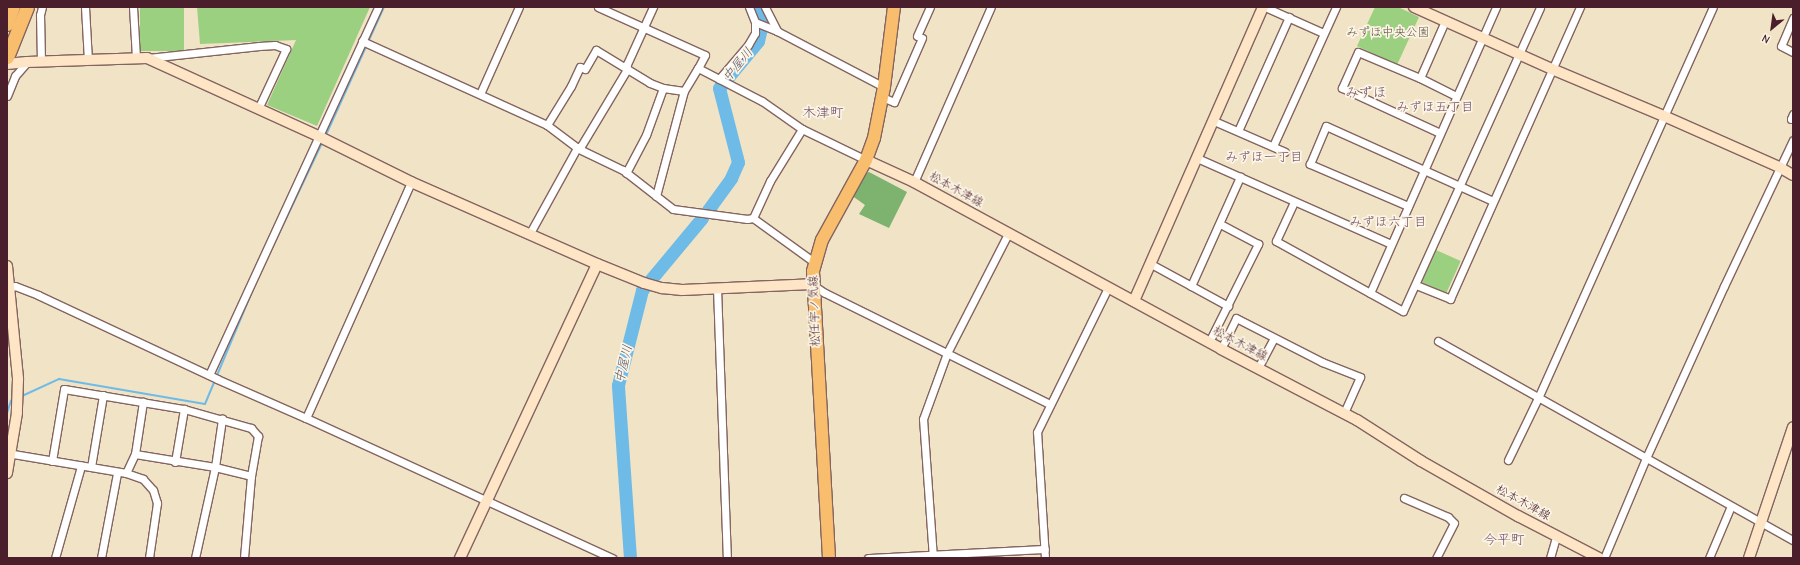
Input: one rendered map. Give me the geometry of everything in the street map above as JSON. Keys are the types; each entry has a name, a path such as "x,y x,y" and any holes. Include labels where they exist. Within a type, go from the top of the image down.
{"highway":[{"path":"7,24 14,7"},
{"path":"7,57 27,7"}],"main road":[{"name":"松任宇ノ気線","path":"829,558 812,284 814,262 822,240 866,160 874,138 883,92 894,7"}],"street":[{"path":"42,7 40,15 42,61"},
{"path":"85,7 88,60"},
{"path":"133,7 136,58"},
{"path":"213,377 240,309 288,200 322,138 366,43 378,7"},
{"path":"480,94 519,7"},
{"path":"598,7 705,55 684,91 656,196"},
{"path":"530,233 578,148 585,139 627,68 653,7"},
{"path":"749,7 760,24 777,31 883,92 894,102 920,37 930,7"},
{"path":"765,7 777,31"},
{"path":"914,182 991,7"},
{"path":"1134,301 1264,7 1289,17 1323,34"},
{"path":"1273,146 1336,7"},
{"path":"1414,7 1552,69 1664,116 1779,167 1793,175"},
{"path":"1370,293 1496,7"},
{"path":"1294,202 1276,241 1403,311 1540,7"},
{"path":"1416,285 1450,299 1580,7"},
{"path":"1508,460 1538,398 1713,7"},
{"path":"1238,131 1289,17"},
{"path":"1793,18 1781,46 1793,52"},
{"path":"1420,78 1445,21"},
{"path":"723,81 752,39 760,24"},
{"path":"366,43 546,125 578,148 626,173 673,209 747,219 753,218 814,262"},
{"path":"7,64 42,61 147,58 274,45 286,49 258,108"},
{"path":"546,125 571,86 580,67 585,69 596,50 650,83 663,88 684,91"},
{"path":"1440,132 1342,88 1358,52 1420,78 1456,96"},
{"path":"147,58 322,138 411,182 530,233 597,264 647,284 682,290 812,284 825,293 1050,404"},
{"path":"7,96 15,76 27,62"},
{"path":"698,68 762,101 802,129 866,160"},
{"path":"626,173 646,135 663,88"},
{"path":"1793,114 1793,119"},
{"path":"1214,121 1285,152"},
{"path":"1408,206 1310,164 1326,126 1493,201"},
{"path":"753,218 770,181 802,129"},
{"path":"1604,558 1646,458 1779,167 1793,140"},
{"path":"1197,158 1391,244"},
{"name":"松本木津線","path":"866,160 914,182 1221,349 1344,413 1388,438 1421,461 1556,537 1599,558"},
{"path":"1191,286 1240,177"},
{"path":"306,418 411,182"},
{"path":"1209,342 1258,244 1220,224"},
{"path":"933,556 923,419 947,353 1008,234"},
{"path":"460,558 597,264"},
{"path":"1151,264 1228,306"},
{"path":"7,266 18,379 17,413 9,454 7,474"},
{"path":"9,288 15,286 38,295 213,377 612,558"},
{"path":"717,288 727,558"},
{"path":"1045,558 1037,432 1108,288"},
{"path":"1221,349 1236,318 1322,362 1360,377 1344,413"},
{"path":"1258,368 1274,338"},
{"path":"1438,340 1538,398 1793,540"},
{"path":"52,461 64,389 184,409 251,428 258,436 251,476 244,558"},
{"path":"91,467 103,395"},
{"path":"126,473 134,454 143,402"},
{"path":"175,462 184,409"},
{"path":"195,558 215,467 222,419"},
{"path":"1749,558 1793,427"},
{"path":"9,454 91,467 117,473 126,473 143,479 153,490 157,503 151,558"},
{"path":"134,454 175,462 215,467 251,476"},
{"path":"55,558 81,466"},
{"path":"102,558 117,473"},
{"path":"1404,498 1448,517 1454,523 1436,558"},
{"path":"1709,558 1731,506"},
{"path":"1550,558 1556,537"},
{"path":"868,558 933,556 1045,549"}],"green space":[{"path":"140,7 184,7 184,51 140,51"},
{"path":"197,7 370,7 317,126 267,105 296,40 200,44"},
{"name":"みずほ中央公園","path":"1375,7 1398,7 1419,17 1397,65 1357,46"},
{"path":"869,172 907,192 889,228 859,214 865,205 851,195 861,175"},
{"path":"1436,250 1461,261 1446,294 1421,283"}],"waterway":[{"path":"325,137 384,7"},
{"name":"中屋川","path":"708,210 731,178 738,162 719,88 758,41 763,20 755,7"},
{"path":"22,396 59,379 205,404 256,282 322,143"},
{"name":"中屋川","path":"630,558 618,385 642,290 702,218"},
{"path":"7,413 11,401 14,400"}],"district":[{"name":"みずほ","path":"1366,93"},
{"name":"みずほ五丁目","path":"1435,107"},
{"name":"木津町","path":"823,113"},
{"name":"みずほ一丁目","path":"1264,157"},
{"name":"みずほ六丁目","path":"1388,222"},
{"name":"今平町","path":"1504,540"}]}
